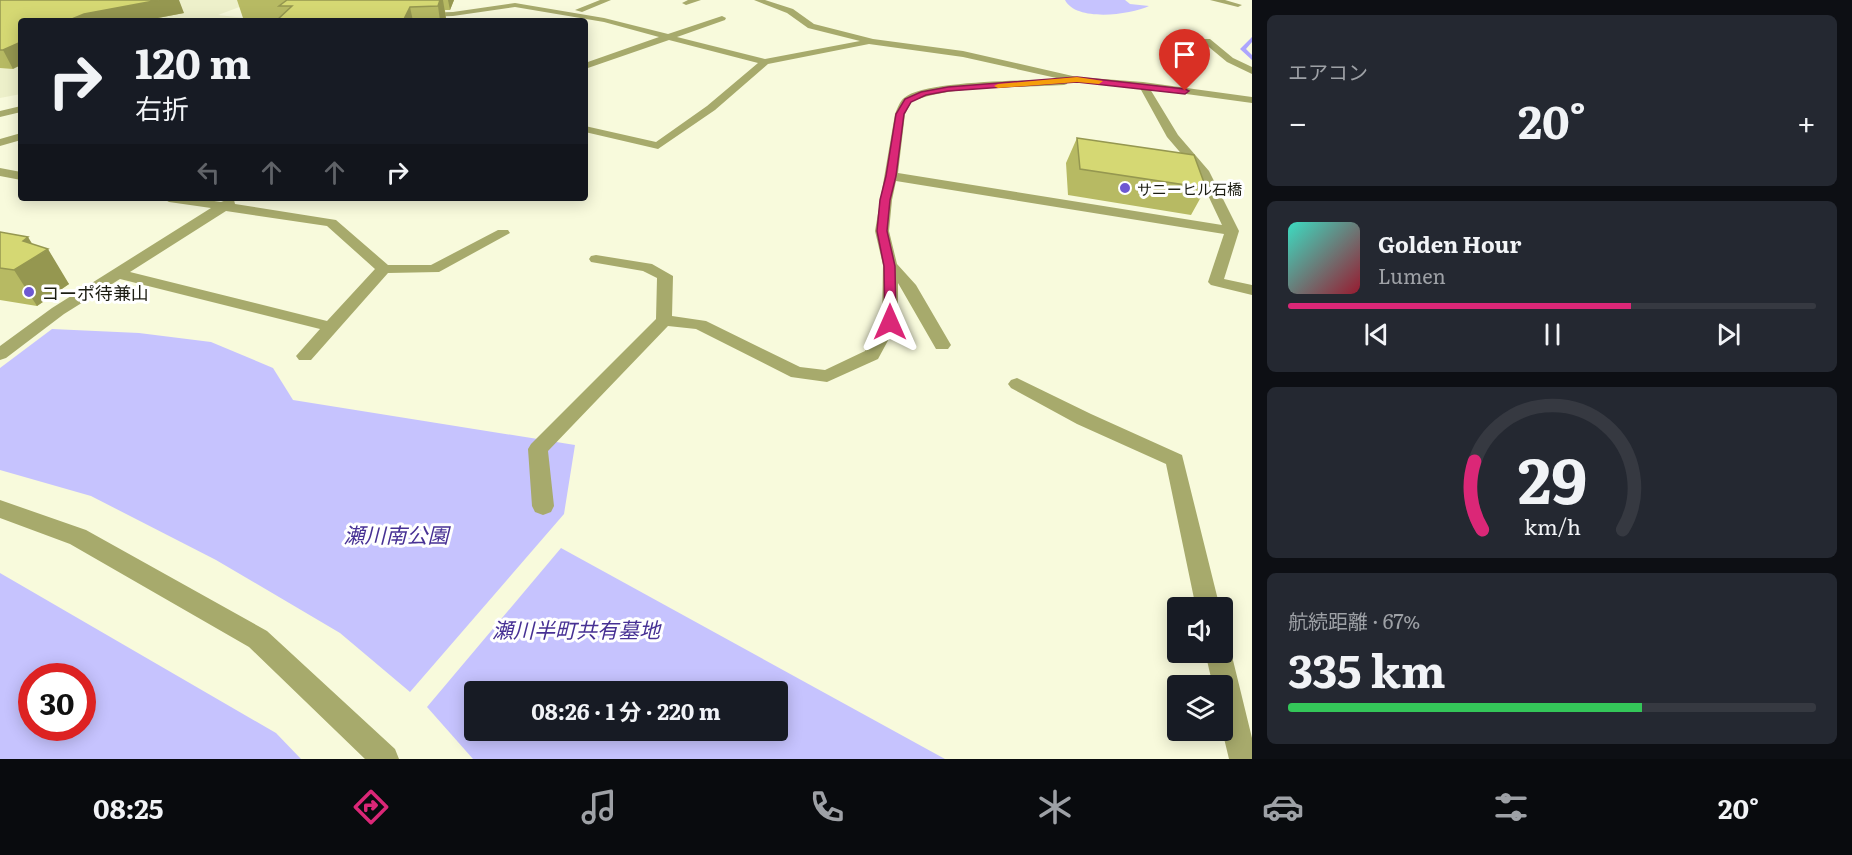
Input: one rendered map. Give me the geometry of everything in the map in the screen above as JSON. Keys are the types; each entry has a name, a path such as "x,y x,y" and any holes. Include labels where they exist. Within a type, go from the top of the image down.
{"street":[{"path":"579,10 608,0"},
{"path":"686,3 697,0"},
{"path":"758,0 790,11 811,26 873,42 963,54 1077,80"},
{"path":"1214,0 1238,4"},
{"path":"450,3 452,17"},
{"path":"406,16 452,17 515,5 604,20 765,62 873,42"},
{"path":"588,63 722,18"},
{"path":"1207,40 1230,60 1252,71"},
{"path":"588,130 658,146 711,108 765,62"},
{"path":"664,320 700,325 797,373 826,376 872,354 890,322 890,266 882,231 900,114 908,100 924,93 948,89 1077,80 1143,85 1252,100"},
{"path":"1143,85 1173,137 1203,171 1232,231 1216,282 1252,290"},
{"path":"0,114 18,110"},
{"path":"0,143 18,137"},
{"path":"0,172 18,175"},
{"path":"891,176 1232,231"},
{"path":"216,201 232,202 331,223 384,269 434,269 503,233"},
{"path":"0,354 58,311 116,273 232,202"},
{"path":"543,506 538,449 664,320 665,276 647,267 596,259"},
{"path":"890,266 908,285 942,345"},
{"path":"305,356 384,269"},
{"path":"116,273 330,327"},
{"path":"1017,384 1084,419 1174,460 1205,597"},
{"path":"0,509 78,537 258,639 385,759"},
{"path":"1221,663 1243,759"}],"shaded area":[{"path":"0,0 258,0 218,15 244,18 18,18 18,95 0,98"}],"green space":[{"path":"1065,0 1125,0 1130,4 1149,6 1129,12 1104,15 1080,11 1071,7"},
{"name":"瀬川南公園","path":"52,329 139,333 211,342 273,368 293,400 575,445 564,514 410,692 340,633 216,560 91,496 0,470 0,368"},
{"name":"瀬川半町共有墓地","path":"561,548 945,759 473,759 427,707"},
{"path":"0,573 276,733 301,759 0,759"}],"building":[{"path":"0,0 159,0 84,14 74,18 18,18 18,43 0,50"},
{"path":"287,0 440,0 438,6 410,7 404,18 279,18 292,6 279,6"},
{"path":"1077,138 1194,155 1206,188 1080,169"},
{"path":"0,232 28,237 23,241 48,249 14,270 0,268"}],"waterway":[{"path":"1252,39 1243,49 1252,58"}],"slow traffic":[{"path":"998,86 1077,80 1099,81"}],"place":[{"name":"サニーヒル石橋","path":"1125,188"},
{"name":"コーポ待兼山","path":"29,292"}],"route":[{"path":"890,322 890,266 882,231 900,114 908,100 924,93 948,89 1077,80 1185,91"}]}
